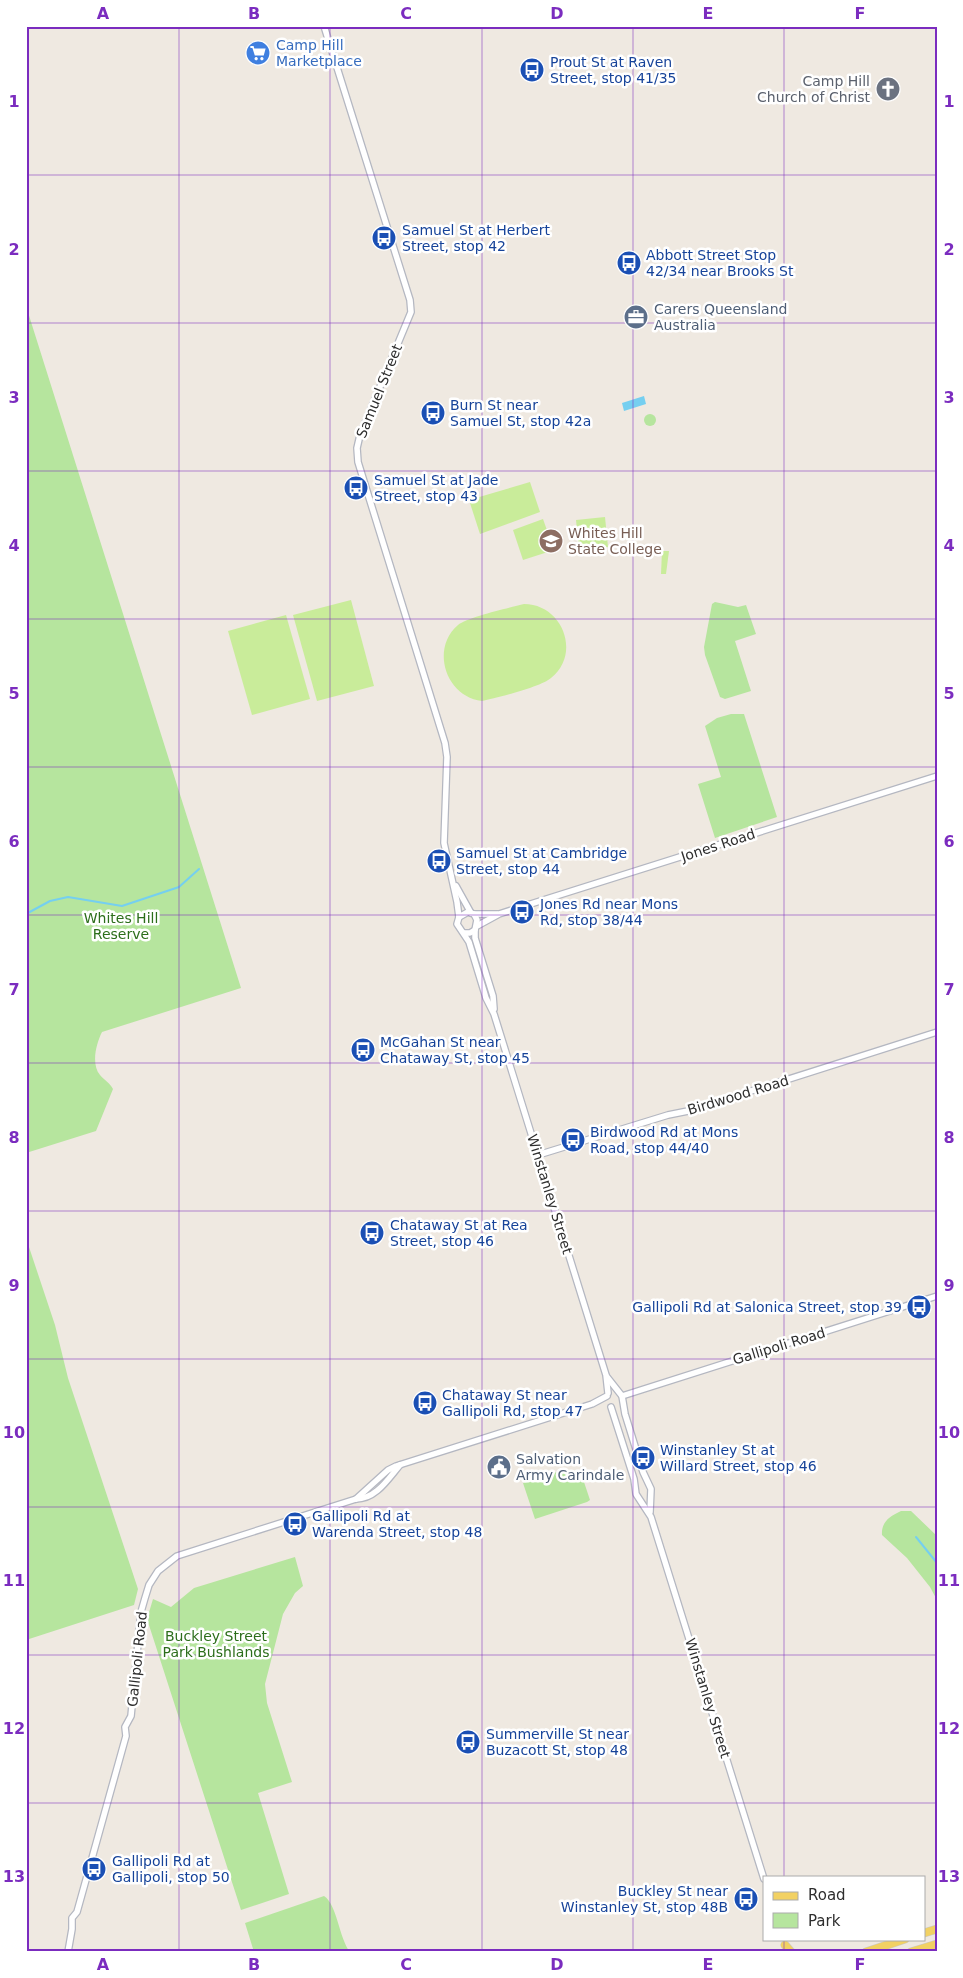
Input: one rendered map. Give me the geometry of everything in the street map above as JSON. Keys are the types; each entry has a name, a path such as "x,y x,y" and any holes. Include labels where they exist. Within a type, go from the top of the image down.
{"main road":[{"path":"866,1952 902,1940"},
{"path":"912,1952 937,1944"},
{"path":"785,1945 791,1952"}],"street":[{"name":"Samuel Street","path":"324,26 410,300 411,312 409,321 360,435 357,455 445,743 447,757 444,843 459,917"},
{"name":"Jones Road","path":"476,928 499,914 937,776"},
{"name":"Samuel Street","path":"452,878 472,914"},
{"path":"464,913 472,914 477,920 476,928 470,933 464,933 458,928 459,917 464,913"},
{"name":"Jones Road","path":"472,914 499,914"},
{"name":"Winstanley Street","path":"476,928 475,938 493,996 494,1014"},
{"name":"Winstanley Street","path":"464,933 469,942 486,998 494,1014 606,1375 608,1394 606,1401 610,1406 634,1479 636,1494 651,1517 763,1876"},
{"name":"Birdwood Road","path":"538,1155 697,1108 937,1032"},
{"name":"Gallipoli Road","path":"621,1397 937,1296"},
{"name":"Winstanley Street","path":"606,1375 621,1397 648,1484 651,1488 651,1517"},
{"path":"608,1394 613,1391 621,1397 619,1406 610,1406"},
{"name":"Gallipoli Road","path":"592,1404 608,1394"},
{"name":"Gallipoli Road","path":"68,1952 72,1918 77,1912 126,1736 125,1727 131,1716 141,1612 149,1584 158,1571 177,1556 356,1500 388,1470 400,1465 592,1404 602,1403 610,1406"},
{"path":"635,1489 640,1483 648,1484"},
{"path":"639,1498 647,1498 651,1494"}],"green space":[{"name":"Whites Hill Reserve","path":"26,306 241,988 102,1032 96,1048 95,1060 100,1075 113,1089 96,1131 26,1153"},
{"path":"648,414 652,414 656,420 652,426 648,426 644,422 644,418"},
{"path":"530,482 540,512 480,534 469,500"},
{"path":"605,517 608,547 579,550 576,520"},
{"path":"543,519 554,550 523,560 513,530"},
{"path":"662,551 669,551 666,574 661,574"},
{"path":"351,600 374,686 317,701 293,615"},
{"path":"715,602 738,607 746,605 756,634 735,641 751,691 725,699 720,697 704,647 712,604"},
{"path":"524,604 537,606 549,612 557,621 563,632 566,644 565,656 560,668 546,681 518,692 482,701 469,698 451,682 446,671 444,659 445,646 450,635 458,625 470,619"},
{"path":"286,615 310,699 252,715 228,631"},
{"path":"731,714 744,714 777,817 715,838 698,784 721,777 705,726 717,718"},
{"path":"26,1238 55,1325 68,1378 138,1589 134,1605 26,1640"},
{"path":"566,1469 569,1480 582,1476 590,1500 535,1519 523,1483"},
{"path":"901,1511 911,1511 937,1536 937,1600 930,1587 907,1558 882,1535 883,1526 887,1520"},
{"name":"Buckley Street Park Bushlands","path":"295,1557 303,1586 295,1593 283,1614 265,1684 267,1703 292,1782 258,1793 289,1894 241,1910 147,1619 153,1599 171,1607 194,1588"},
{"path":"324,1896 332,1906 346,1946 350,1952 254,1952 245,1923"}],"water":[{"path":"644,396 646,404 624,411 622,403"}],"waterway":[{"path":"26,914 50,901 68,897 122,906 179,887 199,869"},
{"path":"916,1537 937,1563"}],"place":[{"name":"Camp Hill Marketplace","path":"258,53"},
{"name":"Prout St at Raven Street, stop 41/35","path":"532,70"},
{"name":"Camp Hill Church of Christ","path":"888,89"},
{"name":"Samuel St at Herbert Street, stop 42","path":"384,238"},
{"name":"Abbott Street Stop 42/34 near Brooks St","path":"629,263"},
{"name":"Carers Queensland Australia","path":"636,317"},
{"name":"Burn St near Samuel St, stop 42a","path":"433,413"},
{"name":"Samuel St at Jade Street, stop 43","path":"356,488"},
{"name":"Whites Hill State College","path":"551,541"},
{"name":"Samuel St at Cambridge Street, stop 44","path":"439,861"},
{"name":"Jones Rd near Mons Rd, stop 38/44","path":"522,912"},
{"name":"McGahan St near Chataway St, stop 45","path":"363,1050"},
{"name":"Birdwood Rd at Mons Road, stop 44/40","path":"573,1140"},
{"name":"Chataway St at Rea Street, stop 46","path":"372,1233"},
{"name":"Gallipoli Rd at Salonica Street, stop 39","path":"919,1307"},
{"name":"Chataway St near Gallipoli Rd, stop 47","path":"425,1403"},
{"name":"Winstanley St at Willard Street, stop 46","path":"643,1458"},
{"name":"Salvation Army Carindale","path":"499,1467"},
{"name":"Gallipoli Rd at Warenda Street, stop 48","path":"295,1524"},
{"name":"Summerville St near Buzacott St, stop 48","path":"468,1742"},
{"name":"Gallipoli Rd at Gallipoli, stop 50","path":"94,1869"},
{"name":"Buckley St near Winstanley St, stop 48B","path":"746,1899"}]}
